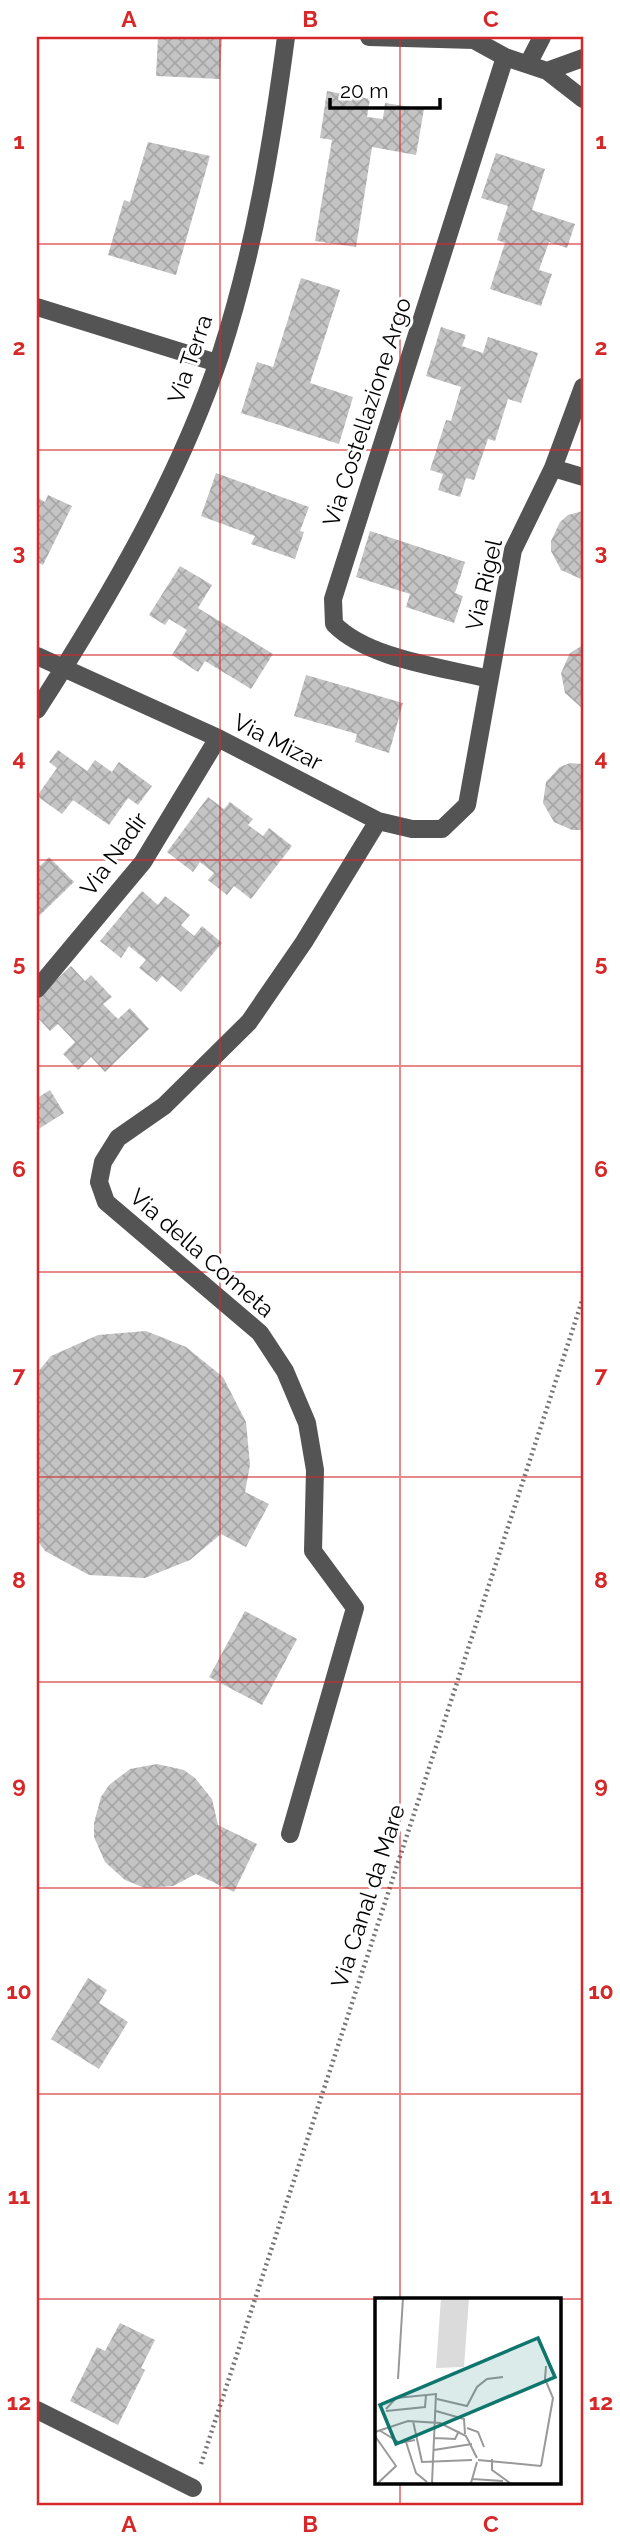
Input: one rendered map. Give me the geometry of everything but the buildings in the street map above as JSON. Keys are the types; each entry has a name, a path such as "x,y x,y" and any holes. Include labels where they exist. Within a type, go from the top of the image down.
{"street":[{"name":"Via Terra","path":"37,709 63,669 157,505 217,363 240,285 264,176 286,37"},
{"path":"369,37 474,39 505,57 547,71 583,99"},
{"path":"528,64 542,37"},
{"name":"Via Costellazione Argo","path":"489,679 370,648 347,638 334,624 333,599 505,57"},
{"path":"547,71 583,58"},
{"path":"37,307 217,363"},
{"name":"Via Rigel","path":"467,805 513,550 553,468 583,387"},
{"path":"553,468 583,477"},
{"name":"Via Mizar","path":"37,656 218,738 378,821 412,829 442,829 467,805"},
{"name":"Via Nadir","path":"37,989 142,862 218,738"},
{"name":"Via della Cometa","path":"289,1834 355,1608 313,1551 315,1470 307,1423 285,1371 260,1334 106,1202 99,1182 103,1162 118,1138 164,1106 249,1023 304,942 378,821"},
{"path":"37,2410 193,2488"}],"path":[{"name":"Via Canal da Mare","path":"193,2488 583,1298"}]}
